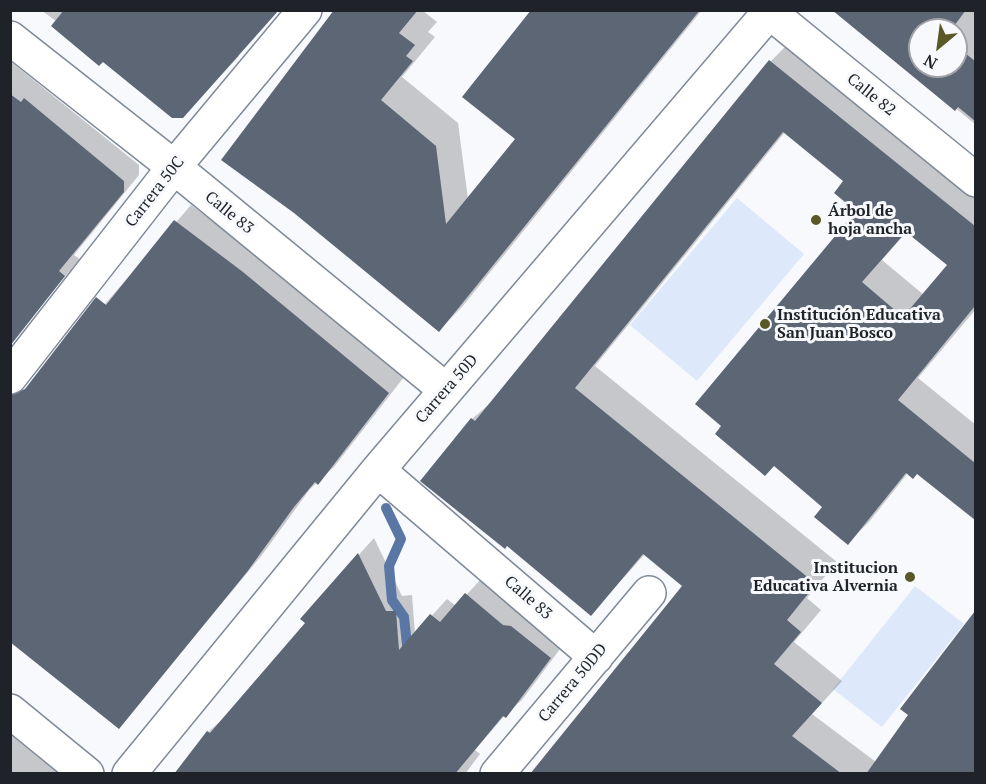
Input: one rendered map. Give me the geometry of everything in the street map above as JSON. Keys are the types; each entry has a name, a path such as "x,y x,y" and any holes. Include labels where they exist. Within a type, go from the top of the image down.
{"street":[{"name":"Carrera 50C","path":"10,378 174,167 304,10"},
{"name":"Calle 82","path":"769,11 975,180"},
{"name":"Carrera 50D","path":"129,774 378,470 769,11"},
{"name":"Calle 83","path":"10,38 174,167 446,390"},
{"name":"Calle 83","path":"378,470 596,657"},
{"name":"Carrera 50DD","path":"497,774 649,593"},
{"path":"10,711 87,774"}],"shaded area":[{"path":"737,198 804,254 697,381 630,325"},
{"path":"915,586 964,624 882,727 833,689"}],"building":[{"path":"64,10 279,10 183,118 172,118 103,62 99,66 51,26"},
{"path":"334,10 418,10 399,33 415,45 406,56 413,61 381,100 436,146 446,224 515,139 462,97 531,10 700,10 439,332 294,213 221,160"},
{"path":"832,10 966,10 960,18 908,18 908,72"},
{"path":"968,55 975,61 975,121 958,107 955,111 915,78 968,78"},
{"name":"Institución Educativa San Juan Bosco","path":"769,60 975,226 975,306 898,400 975,463 975,520 917,474 913,479 906,473 848,545 814,517 822,507 774,466 765,476 715,434 721,426 695,404 856,211 834,193 843,181 783,132 575,388 816,584 787,620 801,632 774,664 822,703 792,736 842,774 530,774 682,586 643,554 591,616 507,546 505,549 420,481 471,418 475,421","holes":["906,232 947,265 903,317 862,282"]},
{"path":"10,94 21,102 24,98 124,181 124,192 59,271 65,276 10,346"},
{"path":"174,220 243,272 389,393 318,485 315,482 294,507 247,572 119,729 10,642 10,395 25,389 96,297 106,305"},
{"path":"358,553 386,611 396,611 399,650 430,614 440,622 465,593 503,625 511,626 551,658 506,718 503,716 455,774 174,774 207,731 210,733 305,623 300,619"},
{"path":"975,611 975,774 866,774 908,715 900,709"}],"waterway":[{"path":"386,508 401,539 389,566 392,600 404,617 408,654"}],"place":[{"name":"Árbol de hoja ancha","path":"816,220"},
{"name":"Institución Educativa San Juan Bosco","path":"765,324"},
{"name":"Institucion Educativa Alvernia","path":"910,577"}]}
